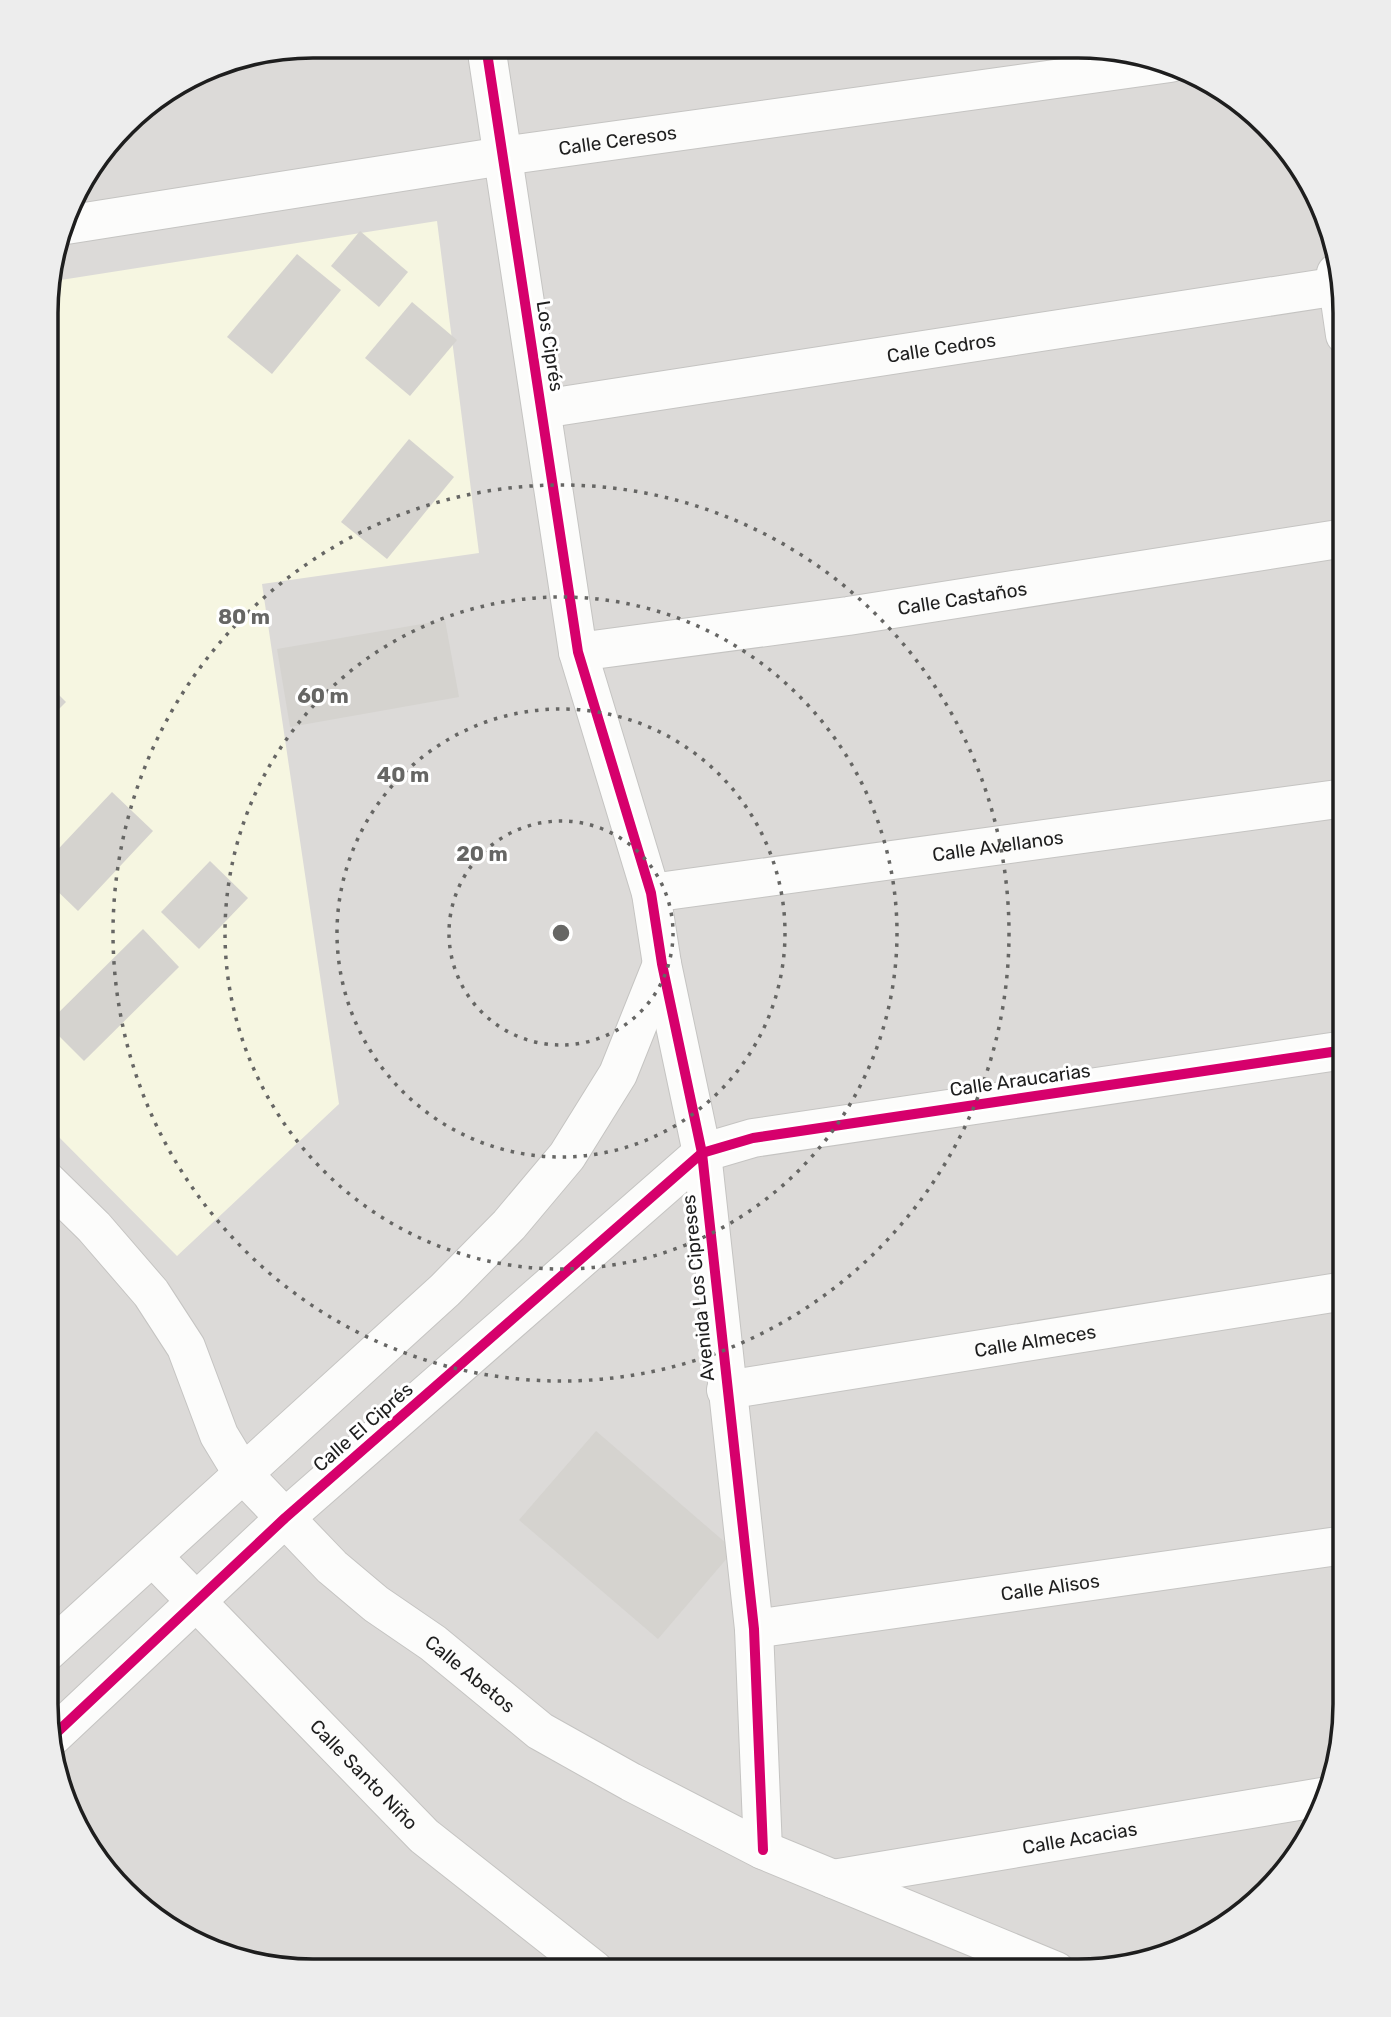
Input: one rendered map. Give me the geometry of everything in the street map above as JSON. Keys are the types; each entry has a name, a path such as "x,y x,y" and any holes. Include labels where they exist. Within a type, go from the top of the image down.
{"street":[{"name":"Los Ciprés","path":"488,58 578,652"},
{"name":"Calle Ceresos","path":"74,224 503,156 1145,66"},
{"name":"Calle Cedros","path":"542,409 1331,283"},
{"name":"Calle Castaños","path":"578,652 848,616 1333,540"},
{"name":"Avenida Los Cipreses","path":"578,652 651,893 662,964 702,1153 754,1629 763,1850"},
{"name":"Calle Avellanos","path":"651,893 1333,800"},
{"path":"58,1642 445,1290 509,1225 567,1156 618,1074 662,964"},
{"name":"Calle Araucarias","path":"702,1153 753,1138 1333,1052"},
{"name":"Calle El Ciprés","path":"59,1730 285,1518 702,1153"},
{"name":"Calle Abetos","path":"58,1192 94,1227 151,1293 186,1347 219,1435 242,1472 332,1567 376,1604 433,1643 540,1731 763,1850 1026,1959"},
{"name":"Calle Almeces","path":"726,1390 1333,1293"},
{"name":"Calle Alisos","path":"754,1629 1333,1547"},
{"name":"Calle Santo Niño","path":"153,1557 424,1836 580,1959"},
{"name":"Calle Acacias","path":"833,1879 1315,1799"},
{"path":"941,1923 972,1959"}],"shaded area":[{"path":"296,58 1111,60 1144,66 1176,77 1233,110 1259,132 1281,158 1307,200 1325,247 1333,296 1333,1721 1320,1786 1307,1817 1290,1846 1259,1885 1233,1907 1191,1933 1144,1951 1095,1959 296,1959 231,1946 200,1933 171,1916 132,1885 110,1859 84,1817 66,1770 58,1721 58,296 66,247 77,215 101,171 132,132 171,101 215,77 247,66"},
{"path":"437,221 479,553 262,584 339,1104 177,1256 58,1136 60,280"}],"building":[{"path":"360,231 408,272 379,307 331,266"},
{"path":"297,254 341,290 272,374 227,337"},
{"path":"412,302 457,340 410,396 365,358"},
{"path":"409,439 454,477 387,559 341,522"},
{"path":"445,620 459,697 290,727 277,649"},
{"path":"58,694 66,702 58,710"},
{"path":"112,792 153,831 78,911 58,892 58,849"},
{"path":"210,861 248,898 199,949 161,912"},
{"path":"143,929 179,967 84,1061 58,1035 58,1013"},
{"path":"596,1431 734,1550 658,1639 519,1520"}],"cycle path":[{"path":"488,58 578,652 651,893 662,964 702,1153 754,1629 763,1850"},
{"path":"59,1730 285,1518 702,1153 753,1138 1333,1052"}]}
